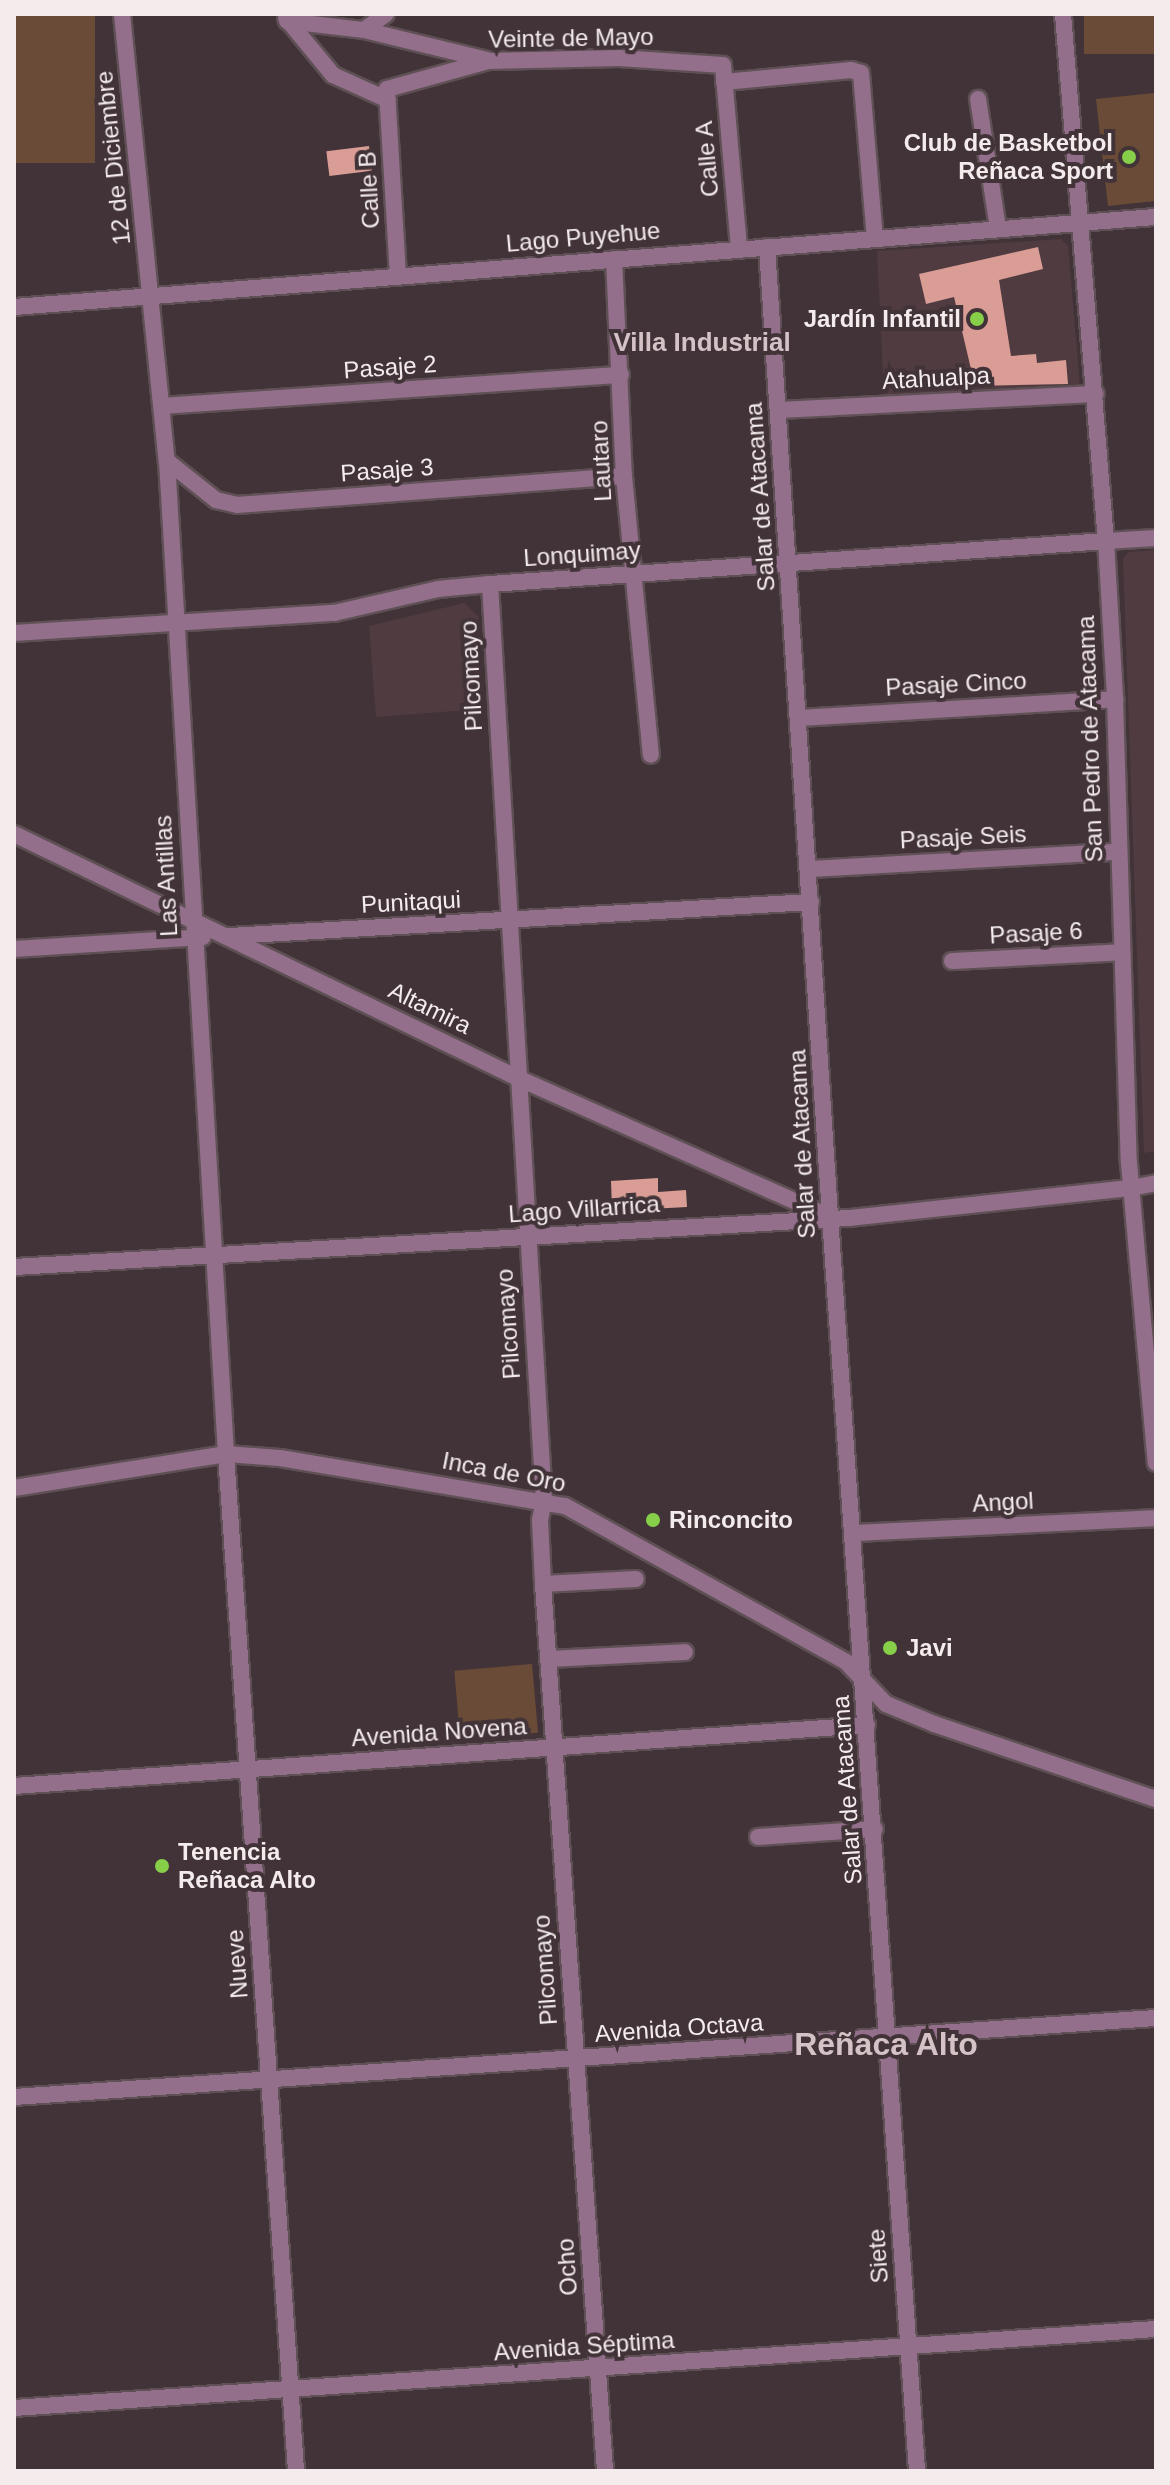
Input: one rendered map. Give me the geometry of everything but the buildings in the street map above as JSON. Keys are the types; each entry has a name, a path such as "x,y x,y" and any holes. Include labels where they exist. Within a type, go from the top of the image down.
{"street":[{"name":"12 de Diciembre","path":"122,14 152,296"},
{"path":"364,30 386,14"},
{"name":"San Pedro de Atacama","path":"1063,14 1106,541 1115,699 1131,1188 1156,1463"},
{"path":"286,18 324,20 488,61"},
{"path":"286,18 333,75 388,100"},
{"name":"Veinte de Mayo","path":"388,100 387,89 488,61 619,58 724,73 851,70 861,73 875,238"},
{"name":"Calle A","path":"724,73 739,249"},
{"path":"978,99 998,228"},
{"name":"Calle B","path":"388,100 398,276"},
{"name":"Lago Puyehue","path":"14,307 1156,217"},
{"name":"Salar de Atacama","path":"767,247 887,2037"},
{"name":"Lautaro","path":"614,259 624,476 651,755"},
{"name":"Las Antillas","path":"152,296 167,461 226,1454"},
{"name":"Pasaje 2","path":"162,406 621,375"},
{"name":"Atahualpa","path":"778,410 1096,394"},
{"name":"Pasaje 3","path":"167,461 216,500 229,504 624,476"},
{"name":"Lonquimay","path":"14,633 334,613 438,589 490,584 1156,538"},
{"name":"Pilcomayo","path":"490,584 544,1501 540,1520 543,1584 575,2059"},
{"name":"Pasaje Cinco","path":"799,718 1115,699"},
{"path":"14,834 193,930"},
{"name":"Pasaje Seis","path":"810,869 1118,852"},
{"name":"Punitaqui","path":"14,949 193,930 227,936 811,902"},
{"name":"Altamira","path":"227,936 520,1079 830,1217"},
{"name":"Pasaje 6","path":"952,961 1122,952"},
{"name":"Lago Villarrica","path":"14,1267 830,1217 1156,1183"},
{"name":"Inca de Oro","path":"14,1488 226,1454 280,1458 565,1506 846,1662 886,1704 934,1724 1156,1799"},
{"name":"Nueve","path":"226,1454 296,2471"},
{"name":"Angol","path":"853,1533 1156,1518"},
{"path":"543,1584 636,1579"},
{"path":"549,1659 685,1652"},
{"name":"Avenida Novena","path":"14,1786 867,1725"},
{"path":"758,1837 875,1829"},
{"name":"Avenida Octava","path":"14,2097 1156,2018"},
{"name":"Siete","path":"887,2037 917,2471"},
{"name":"Ocho","path":"575,2059 605,2471"},
{"name":"Avenida Séptima","path":"14,2408 1156,2329"}],"shaded area":[{"path":"14,14 95,14 95,163 14,163"},
{"path":"1084,14 1156,14 1156,54 1084,54"},
{"name":"Club de Basketbol Reñaca Sport","path":"1154,93 1156,201 1108,206 1096,99"},
{"name":"Jardín Infantil","path":"1061,239 1068,246 1080,387 884,395 877,251"},
{"path":"1156,550 1156,1151 1144,1153 1123,559 1128,552"},
{"path":"464,603 478,616 482,709 376,717 369,626"},
{"path":"532,1664 538,1733 460,1740 454,1671"}],"place":[{"name":"Club de Basketbol Reñaca Sport","path":"1129,157"},
{"name":"Jardín Infantil","path":"977,319"},
{"name":"Rinconcito","path":"653,1520"},
{"name":"Javi","path":"890,1648"},
{"name":"Tenencia Reñaca Alto","path":"162,1866"}],"district":[{"name":"Villa Industrial","path":"702,343"},
{"name":"Reñaca Alto","path":"886,2044"}]}
